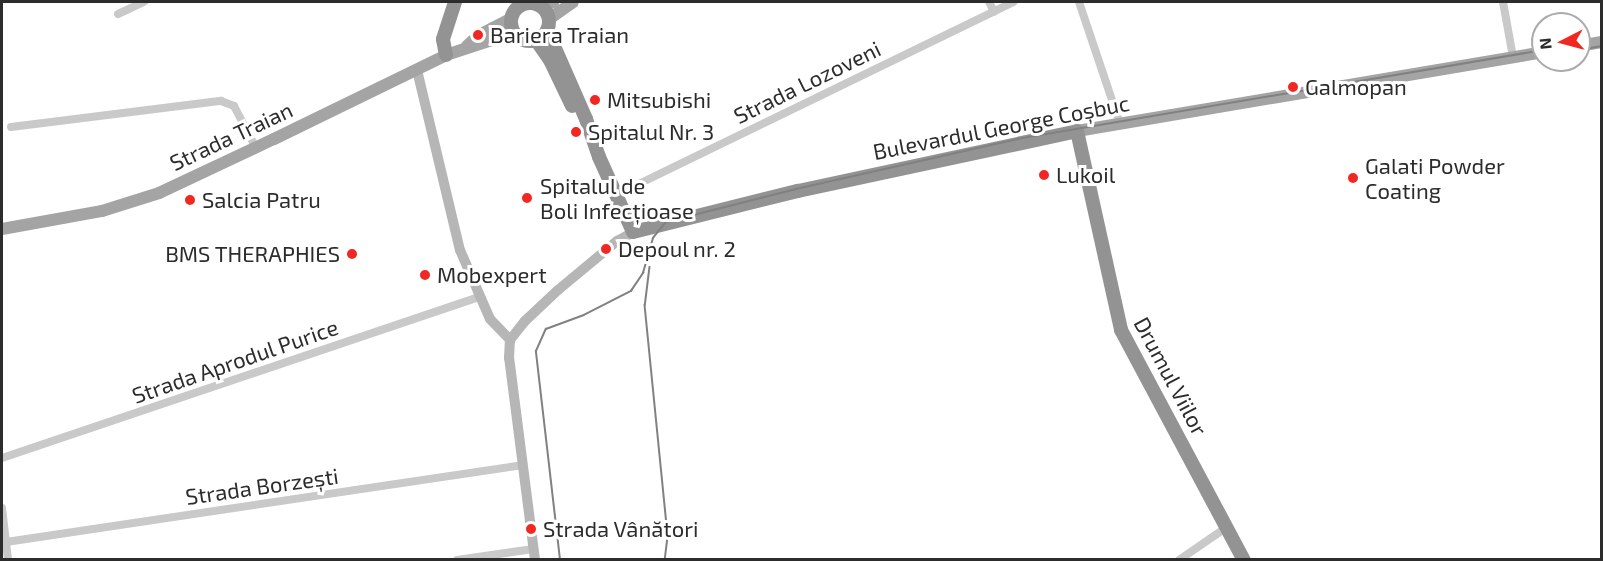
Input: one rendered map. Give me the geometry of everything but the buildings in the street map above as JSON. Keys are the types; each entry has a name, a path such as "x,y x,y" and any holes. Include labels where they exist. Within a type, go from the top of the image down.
{"highway":[{"path":"446,55 443,39 455,2"},
{"path":"506,2 516,9"},
{"path":"516,9 532,3 547,4 548,25 599,157 633,232"},
{"path":"516,9 512,24 518,36 526,40 536,40"},
{"path":"536,40 548,25"},
{"path":"536,40 550,60 581,128 599,157"},
{"name":"Bulevardul George Coșbuc","path":"633,232 810,188 1077,131"},
{"name":"Drumul Viilor","path":"1077,131 1120,330 1244,560"}],"main road":[{"path":"548,25 573,2"},
{"name":"Strada Traian","path":"467,46 516,9"},
{"name":"Strada Traian","path":"2,229 92,213 176,186 446,55 467,46 518,36"},
{"name":"Bulevardul George Coșbuc","path":"1077,131 1531,54"}],"street":[{"path":"118,14 144,2"},
{"path":"989,2 994,12"},
{"name":"Strada Lozoveni","path":"616,195 1014,2"},
{"path":"1079,2 1120,124"},
{"path":"1503,2 1513,57"},
{"path":"417,70 428,107 453,229 479,297 495,326 510,340 509,358 534,554 457,560"},
{"path":"11,127 221,100 234,106 256,148"},
{"name":"Bulevardul George Coșbuc","path":"510,340 525,321 558,290 617,241 633,232"},
{"name":"Strada Aprodul Purice","path":"2,458 479,297"},
{"name":"Strada Borzești","path":"6,542 523,465"},
{"path":"2,508 8,560"},
{"path":"1179,560 1227,527"}],"tram line":[{"path":"1591,48 1602,46"},
{"path":"560,560 536,351 546,329 584,315 631,291 643,273 653,238 666,222 796,189 1017,139 1531,52"},
{"path":"650,267 645,305 668,537 665,560"}],"place":[{"name":"Bariera Traian","path":"478,35"},
{"name":"Galmopan","path":"1293,87"},
{"name":"Mitsubishi","path":"595,100"},
{"name":"Spitalul Nr. 3","path":"576,132"},
{"name":"Lukoil","path":"1044,175"},
{"name":"Galati Powder Coating","path":"1353,178"},
{"name":"Spitalul de Boli Infecțioase","path":"527,198"},
{"name":"Salcia Patru","path":"190,200"},
{"name":"Depoul nr. 2","path":"606,249"},
{"name":"BMS THERAPHIES","path":"352,254"},
{"name":"Mobexpert","path":"425,275"},
{"name":"Strada Vânători","path":"531,529"}]}
